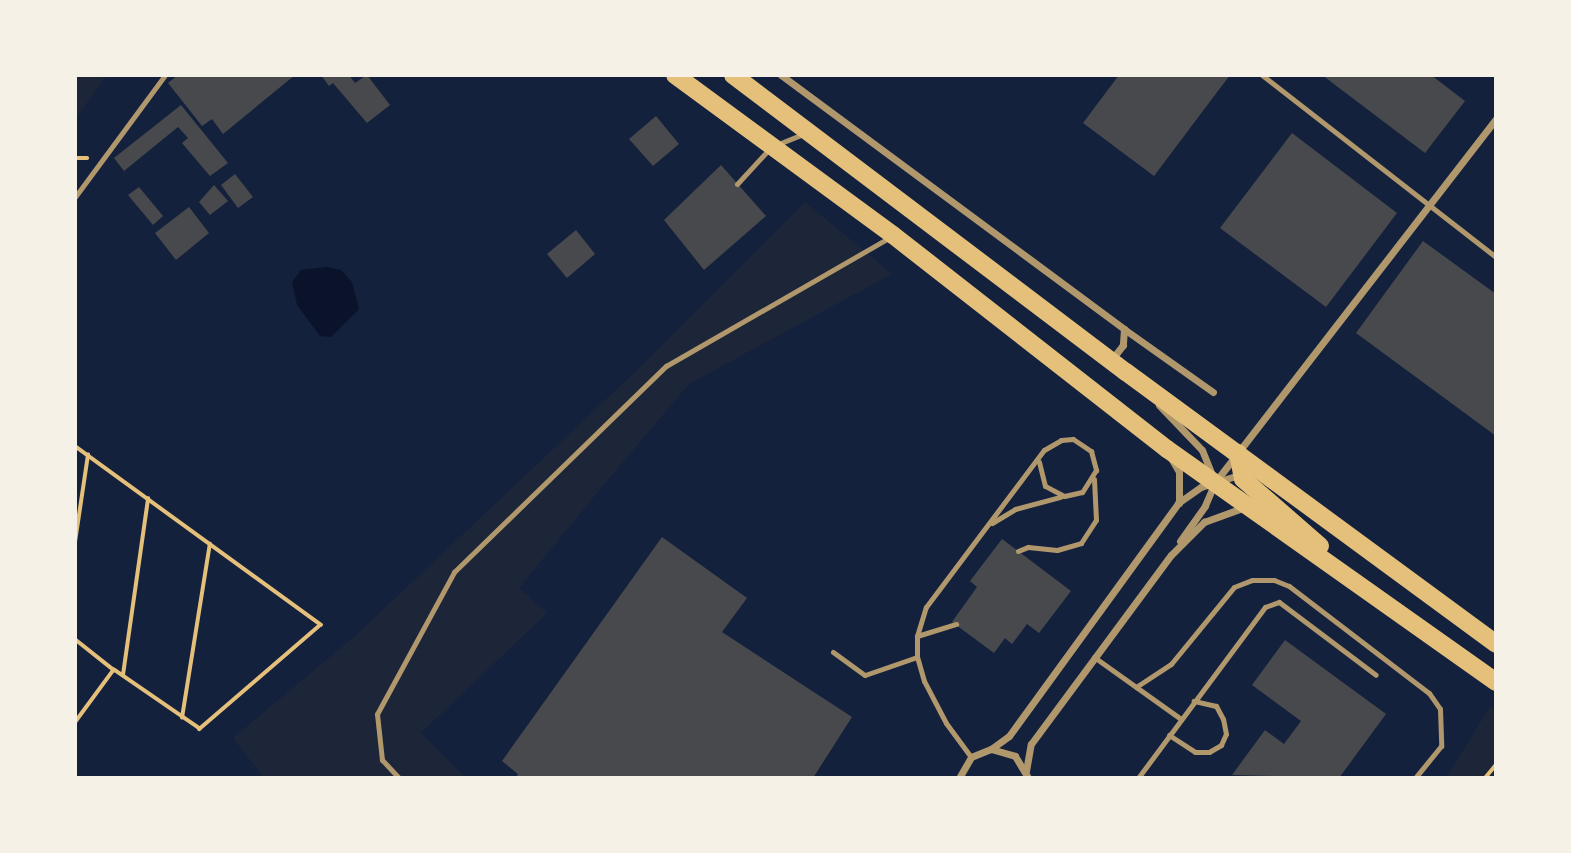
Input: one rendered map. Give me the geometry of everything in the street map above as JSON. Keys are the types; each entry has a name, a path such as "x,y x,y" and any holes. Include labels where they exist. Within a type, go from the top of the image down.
{"main road":[{"path":"675,75 893,235 1167,449 1496,682"},
{"path":"733,75 1111,361 1496,644"},
{"path":"1238,453 1240,474 1348,577"}],"street":[{"path":"780,75 1213,392"},
{"path":"1027,775 1031,744 1171,555 1205,506 1215,482 1430,208 1496,119"},
{"path":"1111,361 1123,345 1124,329"},
{"path":"1126,372 1202,450 1215,482"},
{"path":"1167,449 1179,472 1178,503"},
{"path":"959,778 971,757 991,749 1009,736 1178,503 1215,482 1240,474 1273,478"},
{"path":"1171,555 1211,518 1249,506"},
{"path":"991,749 1015,756 1027,775"}],"lane":[{"path":"75,197 165,75"},
{"path":"1262,75 1496,257"},
{"path":"737,184 771,147 809,131"},
{"path":"399,778 382,760 377,714 454,572 666,366 893,235"},
{"path":"971,757 946,723 916,657 917,636 926,607 1052,443 1073,439 1091,451 1096,465 1096,520 1080,543 1057,550 1028,547 1018,551"},
{"path":"1039,462 1045,486 1064,496"},
{"path":"989,524 1015,509 1082,492 1094,479"},
{"path":"1136,687 1171,664 1234,587 1252,580 1274,580 1289,586 1429,693 1440,709 1441,746 1416,777"},
{"path":"1138,778 1251,622 1265,607 1279,602 1376,675"},
{"path":"917,636 956,624"},
{"path":"833,652 864,675 916,657"},
{"path":"1094,657 1181,719"},
{"path":"1169,735 1195,752 1209,752 1221,745 1226,734 1216,706 1194,701"}],"path":[{"path":"75,446 321,625 200,729 114,670 75,639"},
{"path":"75,542 88,455"},
{"path":"123,676 148,499"},
{"path":"183,718 210,544"},
{"path":"75,723 114,670"},
{"path":"1485,778 1496,765"}],"shaded area":[{"path":"75,75 107,75 75,119"},
{"path":"805,202 892,274 689,384 606,482 519,588 547,613 421,733 466,778 264,778 233,738 355,636 636,371"},
{"path":"327,267 341,270 352,282 359,309 331,337 320,336 297,305 292,282 301,270"},
{"path":"1490,707 1496,711 1496,778 1446,778"}],"building":[{"path":"178,75 295,75 223,134 212,119 202,126 168,83"},
{"path":"321,75 349,75 355,83 367,75 390,105 367,123 333,83 329,86"},
{"path":"1119,75 1230,75 1154,176 1083,123"},
{"path":"1322,75 1431,75 1465,101 1425,153"},
{"path":"181,105 228,163 210,176 182,143 188,138 178,127 124,171 114,158"},
{"path":"656,116 679,144 653,166 629,139"},
{"path":"1292,133 1397,213 1326,307 1220,228"},
{"path":"721,165 766,216 704,270 664,220"},
{"path":"235,174 253,197 238,208 221,185"},
{"path":"214,185 228,201 210,215 199,202"},
{"path":"139,187 163,216 153,225 128,195"},
{"path":"189,207 209,233 176,260 155,233"},
{"path":"576,230 595,254 567,278 547,254"},
{"path":"1423,241 1496,294 1496,436 1356,333"},
{"path":"662,537 747,598 722,632 852,717 813,778 516,778 518,774 502,761"},
{"path":"1002,539 1071,591 1039,633 1027,624 1012,644 1005,638 994,653 952,622 977,587 970,581"},
{"path":"1285,640 1386,714 1339,778 1232,775 1265,730 1284,744 1301,721 1252,685"}]}
